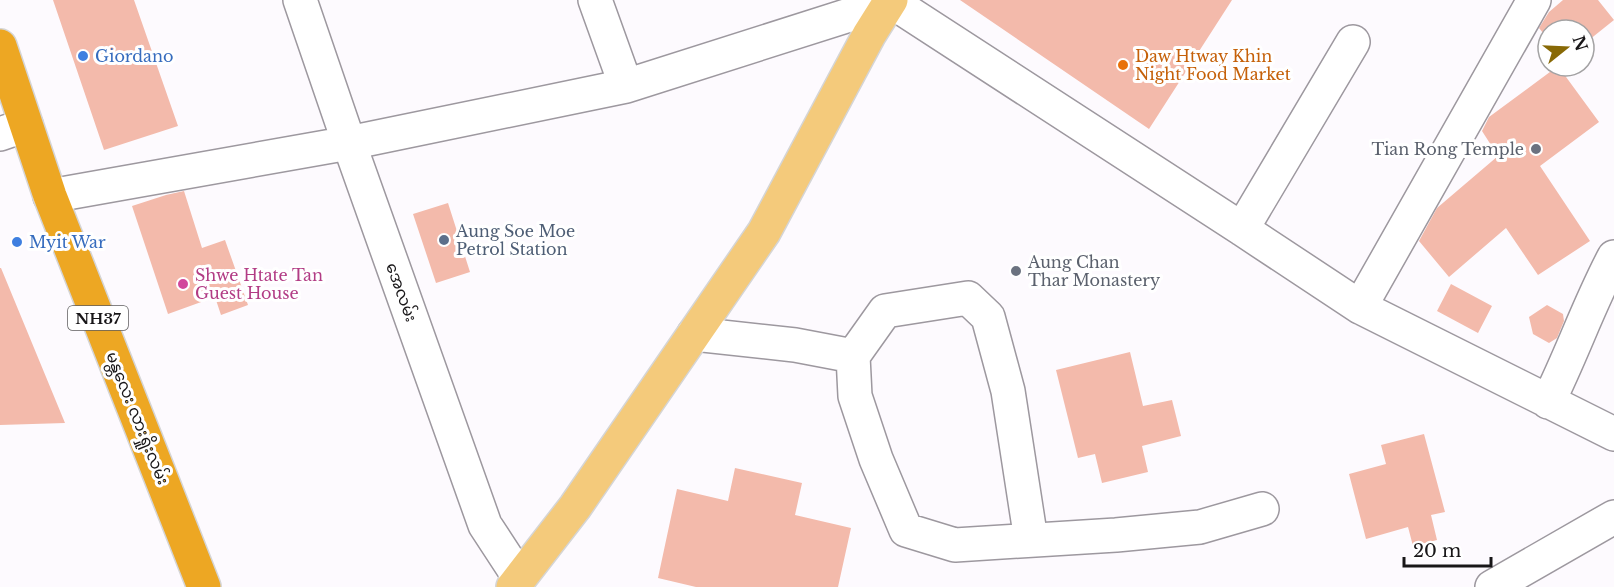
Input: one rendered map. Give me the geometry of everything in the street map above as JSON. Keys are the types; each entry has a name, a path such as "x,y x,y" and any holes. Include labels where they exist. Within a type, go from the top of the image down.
{"highway":[{"name":"မန္တလေး လားရှိုးလမ်း","path":"0,46 13,130 50,196 204,587"}],"main road":[{"path":"516,582 575,507 764,232 869,34 890,1"}],"street":[{"name":"အေလမ်း","path":"300,0 485,525 516,582"},
{"path":"595,0 626,86"},
{"path":"1360,307 1534,0"},
{"path":"50,196 349,143 626,86 890,1 1242,228 1360,307 1614,435"},
{"path":"1242,228 1353,42"},
{"path":"1548,402 1570,357 1595,293 1614,256"},
{"path":"1031,540 1008,391 988,317 968,298 885,311 853,356 855,396 876,459 906,530 955,545 1031,540 1200,527 1262,509"},
{"path":"694,334 795,345 853,356"},
{"path":"1492,587 1614,517"}],"building":[{"path":"53,0 134,0 178,126 104,150"},
{"name":"Daw Htway Khin Night Food Market","path":"960,0 1232,0 1149,129"},
{"path":"1563,0 1598,0 1614,20 1596,34 1596,18 1545,18"},
{"path":"1542,78 1567,78 1599,122 1540,166 1590,241 1538,275 1506,228 1449,277 1419,241 1437,208 1498,156 1482,131 1489,117"},
{"path":"184,191 202,248 225,240 248,305 221,315 215,297 168,314 132,206"},
{"path":"448,203 470,272 436,283 413,214"},
{"path":"1,268 65,423 0,425"},
{"path":"1451,284 1492,306 1478,333 1437,311"},
{"path":"1547,305 1563,314 1564,321 1557,338 1549,343 1533,334 1529,317"},
{"path":"1130,352 1143,406 1172,400 1181,436 1142,446 1148,472 1102,483 1095,454 1078,458 1056,370"},
{"path":"1424,434 1445,512 1431,515 1437,540 1413,546 1408,527 1366,539 1349,474 1386,464 1381,445"},
{"path":"735,468 802,483 795,515 851,528 838,587 696,587 658,578 677,489 728,501"}],"place":[{"name":"Giordano","path":"83,56"},
{"name":"Daw Htway Khin Night Food Market","path":"1123,65"},
{"name":"Tian Rong Temple","path":"1536,149"},
{"name":"Aung Soe Moe Petrol Station","path":"444,240"},
{"name":"Myit War","path":"17,242"},
{"name":"Aung Chan Thar Monastery","path":"1016,271"},
{"name":"Shwe Htate Tan Guest House","path":"183,284"}]}
